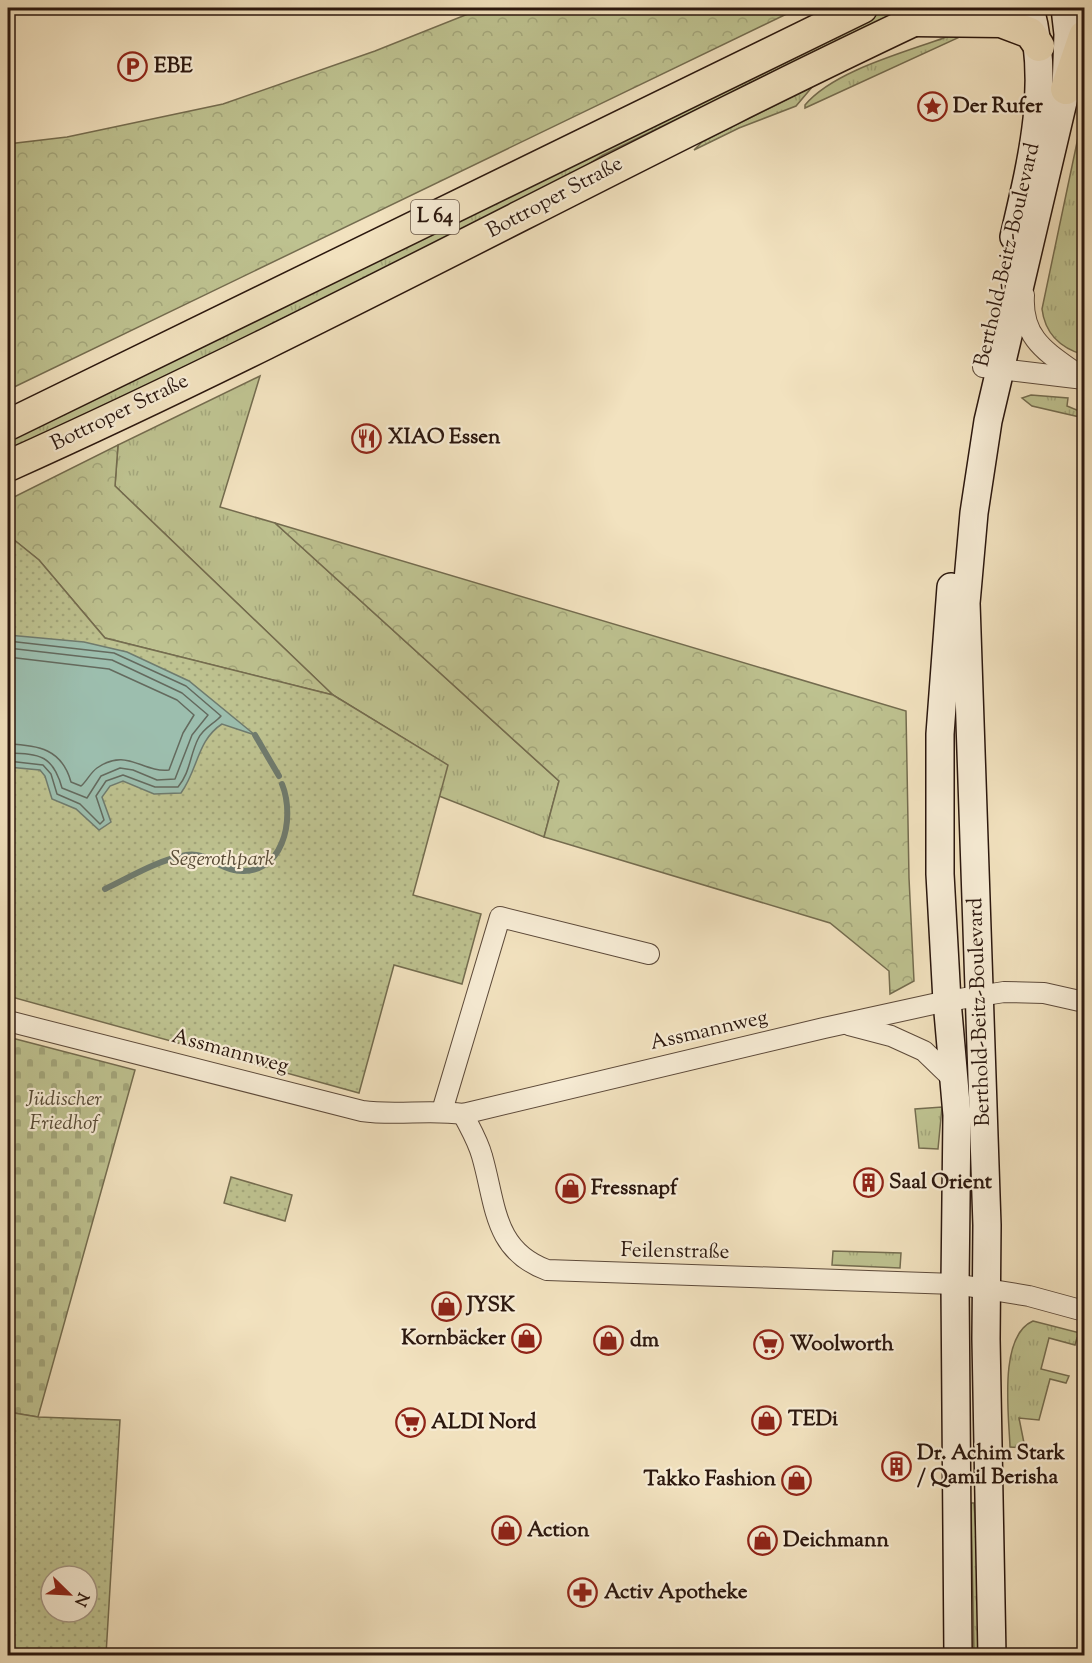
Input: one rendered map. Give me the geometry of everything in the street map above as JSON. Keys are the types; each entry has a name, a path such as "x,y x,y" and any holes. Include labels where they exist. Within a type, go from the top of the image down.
{"main road":[{"name":"Bottroper Straße","path":"8,425 862,8"},
{"name":"Bottroper Straße","path":"8,466 480,237 623,162 941,8"},
{"name":"Berthold-Beitz-Boulevard","path":"992,1656 980,996 966,603 974,513 988,421 991,369 1034,148 1041,92 1039,46 1030,8"},
{"name":"Berthold-Beitz-Boulevard","path":"958,1656 955,1284 957,1115 947,1002 940,874 940,734 958,511 977,396 991,369 1026,267 1066,89 1068,34 1065,8"},
{"path":"912,21 1001,21 1030,33 1039,46"},
{"path":"1066,89 1084,36"}],"street":[{"path":"1026,267 1023,306 1030,333 1046,352 1084,379"},
{"path":"991,369 1084,379"},
{"path":"442,1111 500,917 649,954"},
{"name":"Assmannweg","path":"8,1021 362,1111 388,1115 442,1111 463,1114 847,1024 980,996 1004,992 1044,993 1084,1002"},
{"name":"Assmannweg","path":"847,1024 891,1036 924,1051 954,1080"},
{"name":"Feilenstraße","path":"463,1114 482,1155 502,1231 516,1252 547,1270 955,1284 986,1288 1084,1311"}],"green space":[{"path":"483,8 799,8 8,390 8,144 67,137 223,104 375,51"},
{"path":"887,8 905,8 603,155 547,191 8,454 8,439"},
{"path":"960,32 962,36 805,108 805,105 819,92 856,70"},
{"path":"813,86 796,106 739,128 694,150 702,142"},
{"path":"1084,109 1084,317 1082,325 1084,327 1084,355 1055,339 1046,326 1042,309"},
{"path":"260,376 220,507 275,523 559,781 544,837 439,796 447,765 333,695 115,486 118,445"},
{"path":"1031,395 1068,398 1067,406 1084,413 1084,418 1032,406 1022,398"},
{"path":"118,445 115,486 333,695 105,638 39,560 8,535 8,500"},
{"path":"275,523 906,711 909,878 914,981 890,994 889,971 830,923 544,837 559,781"},
{"name":"Segerothpark","path":"8,535 39,560 105,638 333,695 448,765 413,895 481,914 462,984 394,965 359,1093 8,996"},
{"name":"Jüdischer Friedhof","path":"8,1037 135,1070 38,1417 8,1412"},
{"path":"942,1107 938,1149 919,1148 915,1109"},
{"path":"231,1177 292,1195 285,1221 224,1203"},
{"path":"833,1251 901,1253 900,1268 832,1265"},
{"path":"1033,1321 1084,1334 1084,1340 1077,1338 1075,1345 1049,1338 1041,1369 1069,1376 1066,1383 1050,1379 1039,1420 1019,1418 1025,1448 1010,1447 1008,1378 1010,1359 1014,1343 1022,1329"},
{"path":"8,1412 38,1417 120,1420 106,1655 8,1655"},
{"path":"971,1503 974,1503 985,1655 974,1655"}],"water":[{"path":"8,635 84,642 127,652 189,681 255,735 222,724 207,738 181,793 154,794 123,781 110,786 102,797 111,822 99,830 76,809 52,799 45,776 40,770 8,767"}],"waterway":[{"path":"255,735 279,776"},
{"path":"105,889 155,865 186,855 199,855 234,870 251,870 264,865 282,844 286,829 286,798 282,784"}],"place":[{"name":"EBE","path":"133,67"},
{"name":"Der Rufer","path":"932,107"},
{"name":"XIAO Essen","path":"367,438"},
{"name":"Saal Orient","path":"868,1183"},
{"name":"Fressnapf","path":"570,1189"},
{"name":"JYSK","path":"446,1306"},
{"name":"Kornbäcker","path":"527,1339"},
{"name":"dm","path":"609,1341"},
{"name":"Woolworth","path":"769,1345"},
{"name":"TEDi","path":"767,1420"},
{"name":"ALDI Nord","path":"410,1423"},
{"name":"Dr. Achim Stark / Qamil Berisha","path":"896,1466"},
{"name":"Takko Fashion","path":"797,1480"},
{"name":"Action","path":"506,1531"},
{"name":"Deichmann","path":"762,1541"},
{"name":"Activ Apotheke","path":"583,1593"}]}
